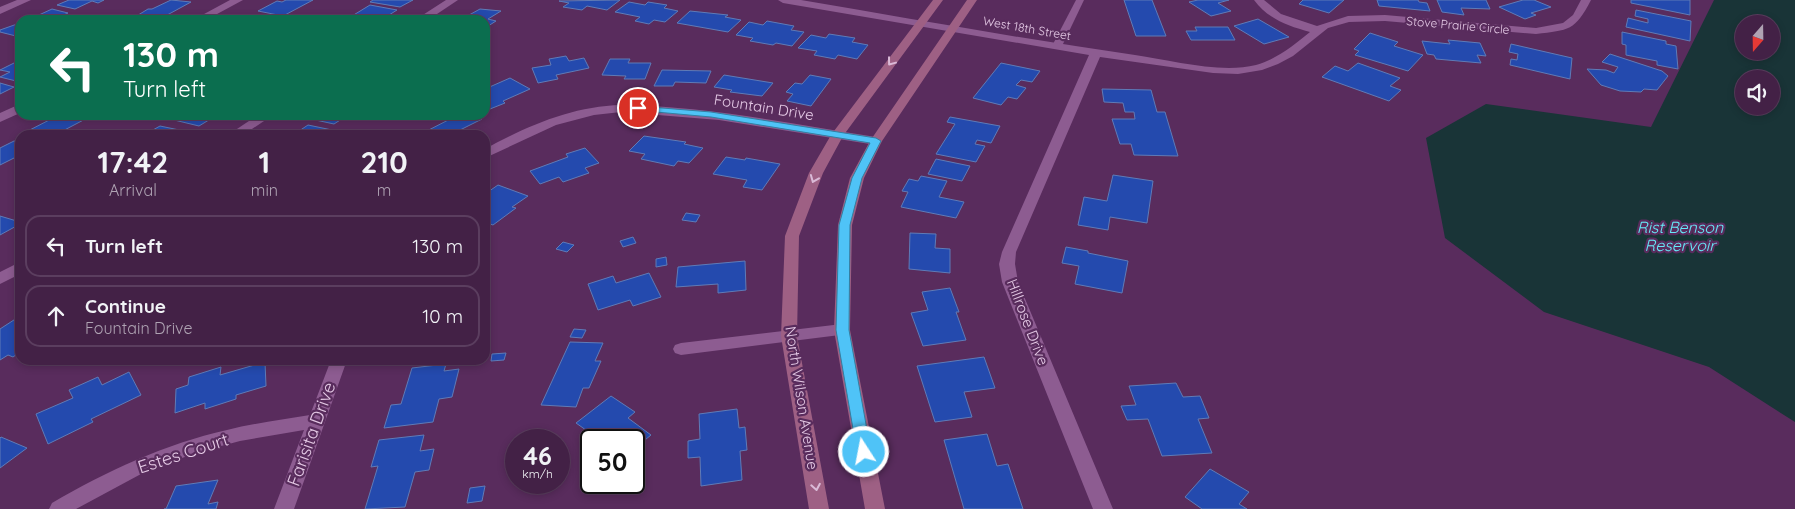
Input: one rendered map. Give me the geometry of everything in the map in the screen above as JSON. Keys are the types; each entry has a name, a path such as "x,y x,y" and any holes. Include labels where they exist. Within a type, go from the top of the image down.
{"main road":[{"name":"North Wilson Avenue","path":"819,509 789,336 792,236 816,173 837,136 938,0"},
{"path":"875,509 842,330 844,225 857,178 876,141 972,0"}],"street":[{"path":"0,11 26,0"},
{"path":"208,15 238,0"},
{"path":"428,15 453,0"},
{"path":"783,0 920,23"},
{"path":"1259,0 1279,16 1303,27 1318,30"},
{"name":"Stove Prairie Circle","path":"1096,53 1212,70 1238,71 1258,68 1274,62 1289,54 1324,26 1341,21 1374,18 1518,31 1549,30 1567,26 1577,17 1586,0"},
{"name":"West 18th Street","path":"920,23 1096,53"},
{"name":"Hillrose Drive","path":"1096,53 1009,252 1007,264 1010,282 1103,509"},
{"name":"Fountain Drive","path":"490,152 551,123 596,110 638,108 711,115 876,141"},
{"path":"0,118 15,110"},
{"path":"242,130 258,120"},
{"path":"0,279 15,270"},
{"path":"681,349 842,330"},
{"name":"Farisita Drive","path":"284,509 337,365"},
{"name":"Estes Court","path":"59,509 119,475 180,450 216,439 316,421"}],"lane":[{"path":"1057,46 1080,0"}],"water":[{"name":"Rist Benson Reservoir","path":"1714,0 1795,0 1795,422 1709,367 1544,312 1445,238 1426,138 1486,104 1651,127"}],"building":[{"path":"69,0 104,0 98,3 92,1 75,9 57,5"},
{"path":"171,0 191,2 167,15 138,15 148,9"},
{"path":"286,0 313,0 285,15 258,11 277,1 282,2"},
{"path":"373,0 413,0 400,7 370,2"},
{"path":"620,0 607,10 587,6 582,10 563,7 569,3 559,1"},
{"path":"1124,0 1152,0 1166,36 1136,36"},
{"path":"1198,0 1229,0 1218,3 1231,11 1211,16 1189,2"},
{"path":"1303,0 1344,0 1329,13 1299,4"},
{"path":"1377,0 1418,0 1419,2 1427,3 1430,11 1379,6"},
{"path":"1437,0 1486,0 1490,9 1461,8 1464,15 1442,12"},
{"path":"1523,0 1534,0 1551,7 1531,13 1536,15 1525,19 1499,7"},
{"path":"1631,0 1690,0 1690,15 1631,3"},
{"path":"629,2 645,5 648,2 667,5 664,8 678,11 665,22 654,20 649,24 635,21 640,17 615,12"},
{"path":"370,5 397,10 389,15 354,15"},
{"path":"52,9 68,13 63,15 39,15"},
{"path":"480,9 501,11 490,18 490,15 469,15"},
{"path":"1636,10 1691,21 1690,41 1626,27 1628,18 1648,23 1648,19 1635,16"},
{"path":"690,11 728,15 725,17 741,20 728,32 677,23"},
{"path":"1258,19 1289,37 1264,44 1234,26"},
{"path":"490,20 496,21 490,25"},
{"path":"767,21 794,26 791,30 804,32 792,46 750,41 753,38 736,35 749,22 763,25"},
{"path":"15,25 15,36 0,32 0,30"},
{"path":"1195,27 1228,27 1235,40 1191,40 1186,31 1197,31"},
{"path":"1622,32 1666,41 1666,44 1676,46 1678,69 1657,65 1657,61 1626,55 1626,45 1622,44"},
{"path":"1370,33 1398,42 1394,46 1423,55 1408,71 1355,55 1359,51 1354,49"},
{"path":"829,34 855,38 852,42 868,45 857,59 838,55 835,59 814,55 817,51 798,48 811,35 826,38"},
{"path":"1448,40 1480,43 1486,56 1477,55 1481,63 1436,59 1434,55 1427,54 1422,41 1450,44"},
{"path":"1511,44 1572,58 1570,79 1510,65 1511,59 1517,60 1518,54 1509,52"},
{"path":"1610,54 1662,71 1668,76 1657,90 1644,89 1641,92 1620,91 1601,85 1587,69 1606,70 1614,73 1618,67 1602,62"},
{"path":"566,56 569,61 584,58 589,68 556,75 558,79 538,83 532,68 551,65 549,59"},
{"path":"610,59 630,59 628,63 651,63 645,79 624,79 626,76 602,75"},
{"path":"15,62 15,81 0,77 10,72 0,70"},
{"path":"1001,63 1040,71 1032,82 1021,80 1016,85 1026,88 1017,99 1008,97 1001,105 973,98"},
{"path":"1358,63 1400,78 1390,86 1401,90 1389,101 1322,77 1335,66 1348,71"},
{"path":"662,70 711,71 706,83 675,82 673,86 654,86"},
{"path":"724,75 773,83 762,96 730,92 732,90 714,87"},
{"path":"810,75 831,79 811,106 787,101 793,94 786,92 795,83 802,84"},
{"path":"510,78 530,89 490,109 490,87"},
{"path":"0,83 14,87 0,94"},
{"path":"1102,89 1151,90 1157,112 1165,112 1178,156 1134,155 1131,144 1120,144 1112,119 1135,119 1134,112 1125,112 1123,103 1104,102"},
{"path":"950,117 1000,126 991,143 977,140 975,144 985,146 976,162 936,154 955,124 947,122"},
{"path":"49,120 84,120 64,130 30,130"},
{"path":"174,120 209,120 199,126"},
{"path":"316,120 340,120 334,124"},
{"path":"448,120 480,120 460,130 429,130"},
{"path":"308,125 332,130 300,130"},
{"path":"160,126 179,130 153,130"},
{"path":"644,136 686,142 684,144 703,148 689,163 678,161 674,166 641,159 645,154 629,151"},
{"path":"15,141 15,158 0,165 0,148"},
{"path":"585,148 599,163 585,168 589,173 563,182 559,177 540,184 530,171 568,157 566,154"},
{"path":"726,157 745,160 746,158 780,164 762,190 743,187 747,180 713,174"},
{"path":"936,159 970,166 962,181 928,174"},
{"path":"1113,175 1153,181 1147,223 1110,217 1108,230 1078,225 1084,197 1107,201"},
{"path":"921,176 947,181 939,197 964,202 956,218 901,207 908,192 902,191 909,179 918,181"},
{"path":"498,185 528,196 512,207 516,208 493,225 490,224 490,191"},
{"path":"686,213 700,215 696,222 682,220"},
{"path":"0,216 15,220 15,227 0,235"},
{"path":"910,233 936,234 935,248 950,249 950,273 909,269"},
{"path":"633,237 636,243 623,247 620,241"},
{"path":"563,242 574,245 567,252 556,249"},
{"path":"1066,247 1128,261 1122,293 1075,284 1079,266 1062,263"},
{"path":"666,257 667,265 656,267 656,259"},
{"path":"745,261 746,290 718,293 718,284 676,287 678,267"},
{"path":"649,273 661,297 633,306 630,300 598,310 588,284 613,276 616,283"},
{"path":"950,288 959,312 956,312 966,340 923,346 911,313 928,310 922,292"},
{"path":"15,319 15,356 13,357 8,355 0,360 0,329"},
{"path":"574,329 586,330 582,338 570,337"},
{"path":"570,342 603,343 595,361 601,361 589,388 583,388 576,407 541,405"},
{"path":"506,353 504,360 491,361 492,354"},
{"path":"984,357 995,388 964,392 972,417 935,422 917,366"},
{"path":"255,365 265,365 266,386 236,395 236,399 205,409 205,403 175,413 176,389 188,385 189,377 221,367 220,375"},
{"path":"446,365 444,371 459,369 452,397 439,399 433,422 384,428 391,405 401,404 412,368"},
{"path":"129,372 141,395 91,419 93,422 48,444 36,414 73,398 69,390 98,377 102,385"},
{"path":"1176,383 1183,397 1200,396 1209,418 1198,419 1212,453 1162,456 1148,419 1127,420 1121,406 1136,405 1129,386"},
{"path":"611,396 635,412 628,418 643,429 584,429 576,423"},
{"path":"737,409 739,428 745,427 747,450 740,451 742,480 701,486 700,457 688,458 688,441 700,439 699,414"},
{"path":"645,431 651,435 645,440"},
{"path":"987,434 997,466 1008,464 1023,509 964,509 944,440"},
{"path":"424,435 420,451 434,449 429,470 415,472 405,507 365,509 378,466 371,467 379,440"},
{"path":"0,438 27,448 0,468"},
{"path":"1210,469 1249,492 1239,504 1247,509 1202,509 1185,497"},
{"path":"218,480 208,504 218,502 216,509 166,509 176,486"},
{"path":"485,486 482,501 467,503 470,488"}],"route":[{"path":"638,108 711,115 876,141 857,178 844,225 842,330 864,452"}]}
